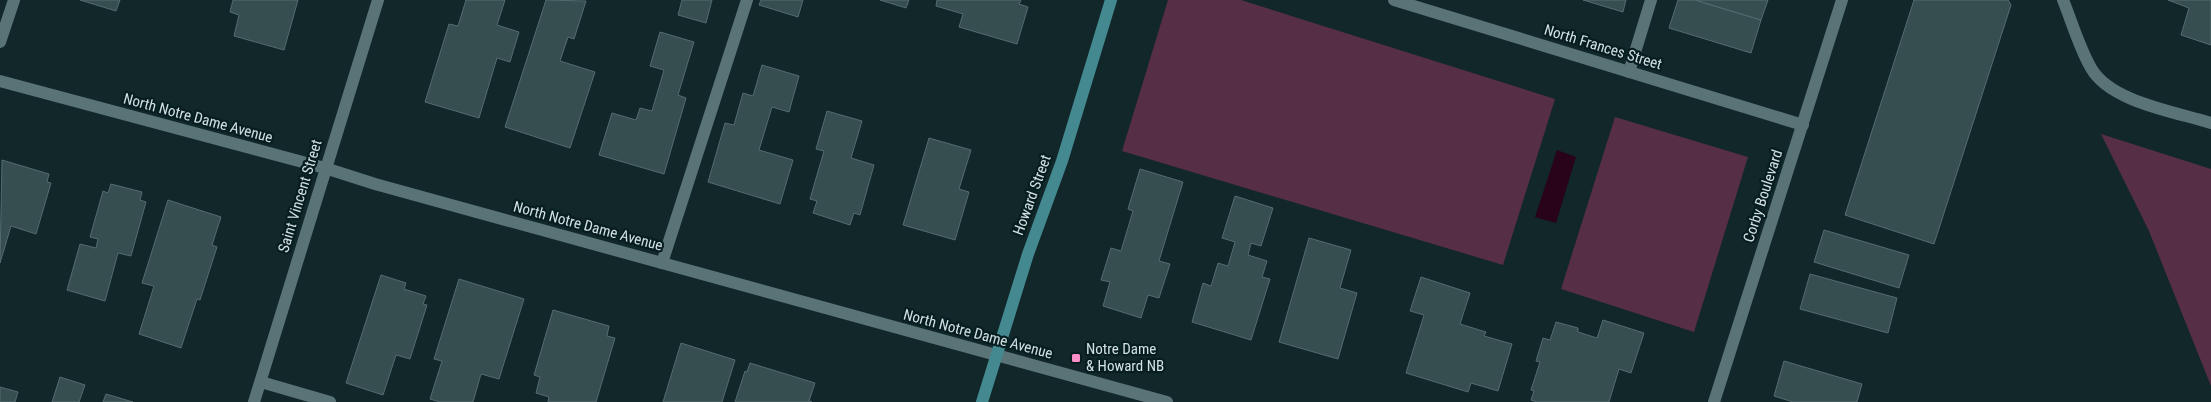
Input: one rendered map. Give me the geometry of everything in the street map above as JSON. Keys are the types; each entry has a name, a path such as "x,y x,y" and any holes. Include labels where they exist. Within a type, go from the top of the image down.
{"street":[{"path":"0,42 14,0"},
{"name":"Saint Vincent Street","path":"254,402 378,0"},
{"path":"662,263 747,0"},
{"name":"Howard Street","path":"982,402 1028,254 1062,161 1111,0"},
{"name":"North Frances Street","path":"1394,0 1804,125"},
{"path":"1629,72 1651,0"},
{"name":"Corby Boulevard","path":"1714,402 1804,125 1842,0"},
{"path":"2063,0 2091,68 2104,84 2136,100 2211,123"},
{"name":"North Notre Dame Avenue","path":"0,80 325,168 384,186 1167,402"},
{"path":"261,382 330,402"}],"shaded area":[{"path":"1168,0 1241,0 1555,99 1503,265 1122,151"},
{"path":"1615,117 1748,157 1694,332 1561,289"},
{"path":"2101,134 2211,169 2211,386 2149,231"},
{"path":"1557,150 1576,157 1556,223 1535,217"}],"building":[{"path":"80,0 120,0 116,11"},
{"path":"233,0 298,0 284,50 234,36 239,15 230,12"},
{"path":"466,0 505,0 497,25 519,32 510,62 497,58 479,118 425,102 449,24 458,26"},
{"path":"546,0 586,1 574,39 568,37 560,61 595,72 570,148 505,127"},
{"path":"682,0 712,0 706,23 678,15"},
{"path":"761,0 803,0 798,17 759,5"},
{"path":"880,0 909,0 906,8"},
{"path":"937,0 1021,0 1019,4 1028,7 1017,44 959,27 963,14 936,6"},
{"path":"1583,0 1626,0 1623,12"},
{"path":"1678,0 1695,0 1761,20 1751,53 1669,28"},
{"path":"1695,0 1768,0 1761,20"},
{"path":"1914,0 2008,0 2011,5 1934,244 1845,215"},
{"path":"2168,0 2211,0 2211,45 2181,35 2189,8"},
{"path":"660,32 694,42 678,95 686,98 664,174 599,155 612,113 636,120 640,108 652,111 664,70 650,66"},
{"path":"762,65 799,76 789,112 772,107 759,150 793,160 780,204 708,182 725,123 734,125 743,93 753,96"},
{"path":"827,111 862,121 851,158 874,165 860,215 854,213 850,225 813,213 817,201 810,199 824,151 816,149"},
{"path":"929,138 971,150 959,189 969,192 955,240 903,225"},
{"path":"2,160 49,174 47,182 51,183 36,234 11,226 0,263"},
{"path":"1140,169 1183,182 1159,261 1170,264 1159,298 1148,295 1141,318 1103,306 1110,282 1101,280 1111,248 1121,251 1133,211 1128,209"},
{"path":"111,184 142,192 140,200 146,202 131,256 118,253 105,301 67,290 80,244 96,248 98,239 90,237 103,191 108,193"},
{"path":"1235,196 1273,208 1261,246 1251,243 1248,255 1267,261 1262,277 1270,279 1251,340 1192,322 1203,283 1211,286 1218,263 1228,266 1235,242 1222,238"},
{"path":"168,200 221,217 212,245 217,247 200,300 197,299 181,348 139,334 154,286 142,283"},
{"path":"1824,230 1909,255 1899,288 1814,262"},
{"path":"1309,238 1351,250 1340,288 1357,293 1338,359 1279,342"},
{"path":"1810,274 1897,298 1888,333 1800,309"},
{"path":"381,275 406,283 404,289 426,296 423,304 427,305 410,359 396,355 383,395 346,383"},
{"path":"1421,277 1470,293 1460,324 1486,332 1484,336 1512,344 1498,391 1471,383 1468,392 1406,373 1424,315 1410,311"},
{"path":"459,279 524,299 499,379 481,374 473,402 440,402 430,399 442,361 434,359"},
{"path":"553,310 609,326 607,336 615,338 596,402 548,402 549,397 536,393 540,377 534,375"},
{"path":"1603,320 1644,333 1631,373 1619,369 1609,402 1537,402 1531,400 1534,391 1531,390 1540,362 1536,361 1543,338 1550,340 1556,322 1578,328 1578,332 1597,338"},
{"path":"681,343 735,360 722,402 663,402"},
{"path":"1784,361 1862,384 1857,402 1793,402 1774,396"},
{"path":"750,363 815,383 809,401 812,402 735,402 745,371 747,372"},
{"path":"60,377 85,385 79,402 52,402"},
{"path":"0,387 18,392 15,402 0,402"},
{"path":"106,394 133,402 103,402"}],"place":[{"name":"Notre Dame & Howard NB","path":"1076,358"}]}
